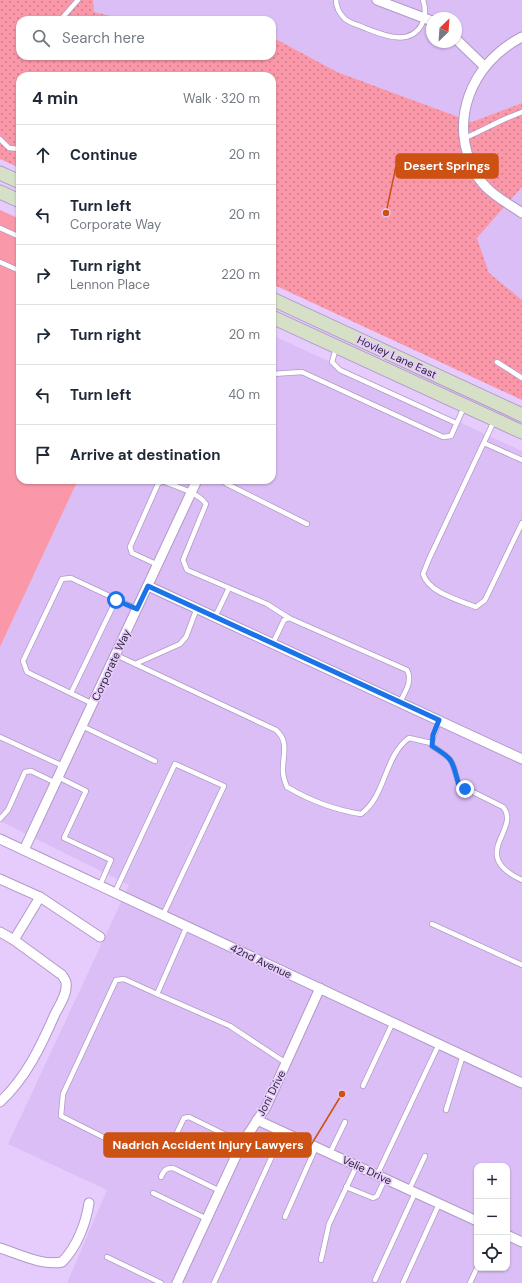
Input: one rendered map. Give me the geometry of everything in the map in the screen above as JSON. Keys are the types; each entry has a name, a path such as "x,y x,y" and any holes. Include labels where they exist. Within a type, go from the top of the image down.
{"street":[{"path":"377,0 426,19"},
{"path":"522,37 484,66 468,96 462,120 467,152 476,175 491,192 522,213"},
{"path":"462,46 484,66"},
{"path":"0,173 16,180"},
{"path":"0,192 16,199"},
{"name":"Hovley Lane East","path":"276,300 522,416"},
{"name":"Hovley Lane East","path":"276,319 522,432"},
{"path":"464,406 470,402 475,402 522,416"},
{"name":"Corporate Way","path":"24,850 195,484"},
{"path":"148,586 522,759"},
{"name":"42nd Avenue","path":"0,839 522,1083"},
{"path":"0,879 40,897 100,937"},
{"path":"14,940 40,897"},
{"path":"0,932 14,940 62,975 66,982 66,990 30,1065 16,1085 0,1102"},
{"name":"Joni Drive","path":"177,1283 242,1143 266,1107 320,988"},
{"name":"Velie Drive","path":"257,1120 474,1220"},
{"path":"0,1248 55,1264 62,1262 76,1243 87,1214 89,1203"},
{"path":"510,1236 522,1242"}],"lane":[{"path":"64,16 78,0"},
{"path":"336,0 340,13 346,20 379,34 398,38 412,35 426,22"},
{"path":"423,0 427,12"},
{"path":"465,138 485,130 507,117 522,112"},
{"path":"0,139 9,148 16,149"},
{"path":"0,228 16,235"},
{"path":"0,262 16,269"},
{"path":"336,347 332,362 340,370 456,423"},
{"path":"497,362 522,378"},
{"path":"276,374 302,372 443,437 451,436 464,406"},
{"path":"495,420 429,559 423,574 426,582 447,595 476,607 485,600 522,523"},
{"path":"484,443 522,460"},
{"path":"158,484 130,547 132,553 158,565"},
{"path":"167,484 204,500 206,504 185,552 183,560 184,566 187,570 267,604 289,618 407,670 410,676 408,686 400,702"},
{"path":"232,484 307,524"},
{"path":"93,704 27,672 23,661 62,578 71,578 137,609"},
{"path":"215,617 229,588"},
{"path":"71,693 116,600"},
{"path":"135,664 180,644 186,637 197,608"},
{"path":"273,643 284,620 289,618"},
{"path":"116,655 276,730 281,734 285,743 283,772 287,787 313,800 341,811 361,814 369,809 380,790 402,743 409,738 431,743 432,746 450,758 456,768 459,785 503,808 508,813 509,819 498,848 497,857 501,866 510,875 522,880"},
{"path":"431,743 439,720"},
{"path":"82,726 155,761"},
{"path":"0,737 64,766"},
{"path":"115,892 175,764 224,786 163,915"},
{"path":"0,819 8,810 25,772 31,771 86,791 64,838 111,860 100,885"},
{"path":"432,924 522,965"},
{"path":"157,994 187,926"},
{"path":"119,1145 61,1116 63,1094 116,980 124,979 230,1026 286,1063"},
{"path":"363,1086 393,1022"},
{"path":"346,1187 373,1198 377,1196 381,1177 439,1044"},
{"path":"446,1110 463,1055"},
{"path":"175,1137 184,1118 189,1117 242,1143"},
{"path":"330,1153 345,1122"},
{"path":"214,1283 283,1132"},
{"path":"285,1217 316,1147"},
{"path":"375,1280 425,1156"},
{"path":"321,1260 329,1224 356,1165"},
{"path":"161,1177 164,1170 173,1168 220,1191"},
{"path":"153,1193 207,1219"},
{"path":"404,1283 439,1204"},
{"path":"107,1257 161,1283"},
{"path":"470,1283 476,1271"}],"shaded area":[{"path":"0,0 93,0 94,12 111,16 16,16 16,60 276,60 276,39 337,72 472,122 522,103 522,187 477,238 489,273 522,300 522,400 276,286 276,72 16,72 16,166 0,159"},
{"path":"93,0 522,0 522,103 472,122 337,72 276,39 276,16 111,16 94,12"},
{"path":"522,187 522,300 488,273 477,238"},
{"path":"0,210 16,217 16,484 76,484 0,647"},
{"path":"276,337 522,451 522,1283 67,1283 107,1190 8,1144 129,885 0,821 0,647 76,484 276,484"}],"place":[{"name":"Desert Springs","path":"386,213"},
{"name":"Nadrich Accident Injury Lawyers","path":"342,1094"}],"route":[{"path":"116,600 137,609 148,586 439,720 433,735 431,743 432,746 450,758 456,768 459,785 465,789"}]}
